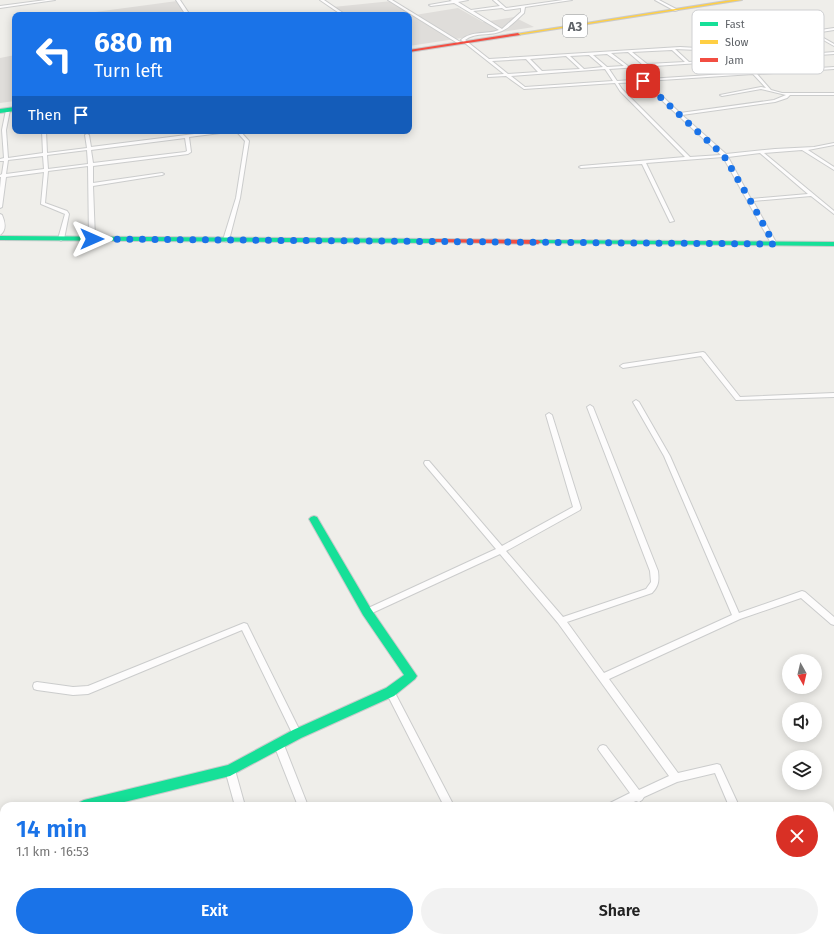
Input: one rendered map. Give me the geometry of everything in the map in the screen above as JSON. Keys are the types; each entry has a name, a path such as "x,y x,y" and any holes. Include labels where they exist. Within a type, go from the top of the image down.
{"main road":[{"name":"A3","path":"412,51 740,0"},
{"path":"0,238 834,244"},
{"path":"100,802 230,770 297,734 390,692 411,676 367,612 314,519"}],"street":[{"path":"0,7 53,0"},
{"path":"178,0 186,12"},
{"path":"322,0 340,12"},
{"path":"390,0 396,0"},
{"path":"390,0 410,12"},
{"path":"431,6 453,1 466,0"},
{"path":"495,0 503,7"},
{"path":"469,11 570,0"},
{"path":"656,0 676,10"},
{"path":"453,1 502,30"},
{"path":"462,43 469,35 492,33 502,30 523,12 523,6"},
{"path":"412,13 490,60 524,88 740,74"},
{"path":"824,30 834,29"},
{"path":"824,39 834,45"},
{"path":"673,49 690,63"},
{"path":"490,60 692,49"},
{"path":"629,52 647,66"},
{"path":"608,53 628,67"},
{"path":"824,54 834,53"},
{"path":"590,54 606,68 621,90 689,159"},
{"path":"567,55 583,70"},
{"path":"527,58 541,73"},
{"path":"489,76 690,63"},
{"path":"824,69 834,68"},
{"path":"755,74 769,89"},
{"path":"643,81 724,156 774,244"},
{"path":"722,95 762,88 789,94 834,94"},
{"path":"679,114 775,101 786,97 789,94"},
{"path":"0,207 2,176 6,159 4,130 8,110"},
{"path":"44,134 46,170 44,204 67,214 62,239"},
{"path":"166,134 167,139"},
{"path":"0,160 46,153 208,134"},
{"path":"226,240 238,198 247,141 241,134"},
{"path":"87,135 91,185 90,203 92,239"},
{"path":"2,176 186,153 188,152 187,137"},
{"path":"581,167 724,156 834,144"},
{"path":"804,148 834,169"},
{"path":"761,152 834,213"},
{"path":"643,162 672,221"},
{"path":"91,185 162,174"},
{"path":"750,200 812,195"},
{"path":"0,215 3,225 0,233"},
{"path":"623,366 703,354 738,399 834,395"},
{"path":"636,402 667,456 737,617"},
{"path":"561,621 649,591 654,586 655,580 654,571 590,407"},
{"path":"367,612 499,551 577,508 549,415"},
{"path":"427,463 499,551 561,621 604,677 676,778"},
{"path":"604,677 737,617 802,594 834,622"},
{"path":"37,686 73,691 88,690 244,626 297,734"},
{"path":"390,692 447,802"},
{"path":"279,745 301,802"},
{"path":"603,749 638,796"},
{"path":"623,802 676,778 716,768 732,802"},
{"path":"230,770 239,802"}],"shaded area":[{"path":"177,1 185,12 95,12"},
{"path":"392,1 410,12 340,12 333,7"},
{"path":"458,8 483,22 514,17 534,27 412,46 412,13 415,15"},
{"path":"12,56 12,101 0,103 0,58"}],"traffic: fast":[{"path":"0,111 12,109"},
{"path":"0,238 436,241"},
{"path":"538,242 834,244"},
{"path":"100,802 230,770 297,734 390,692 411,676 367,612 314,519"}],"traffic: slow":[{"path":"518,34 740,0"}],"traffic: jam":[{"path":"412,51 518,34"},
{"path":"436,241 538,242"}],"route":[{"path":"92,239 774,244 736,174 724,156 643,81"}]}
